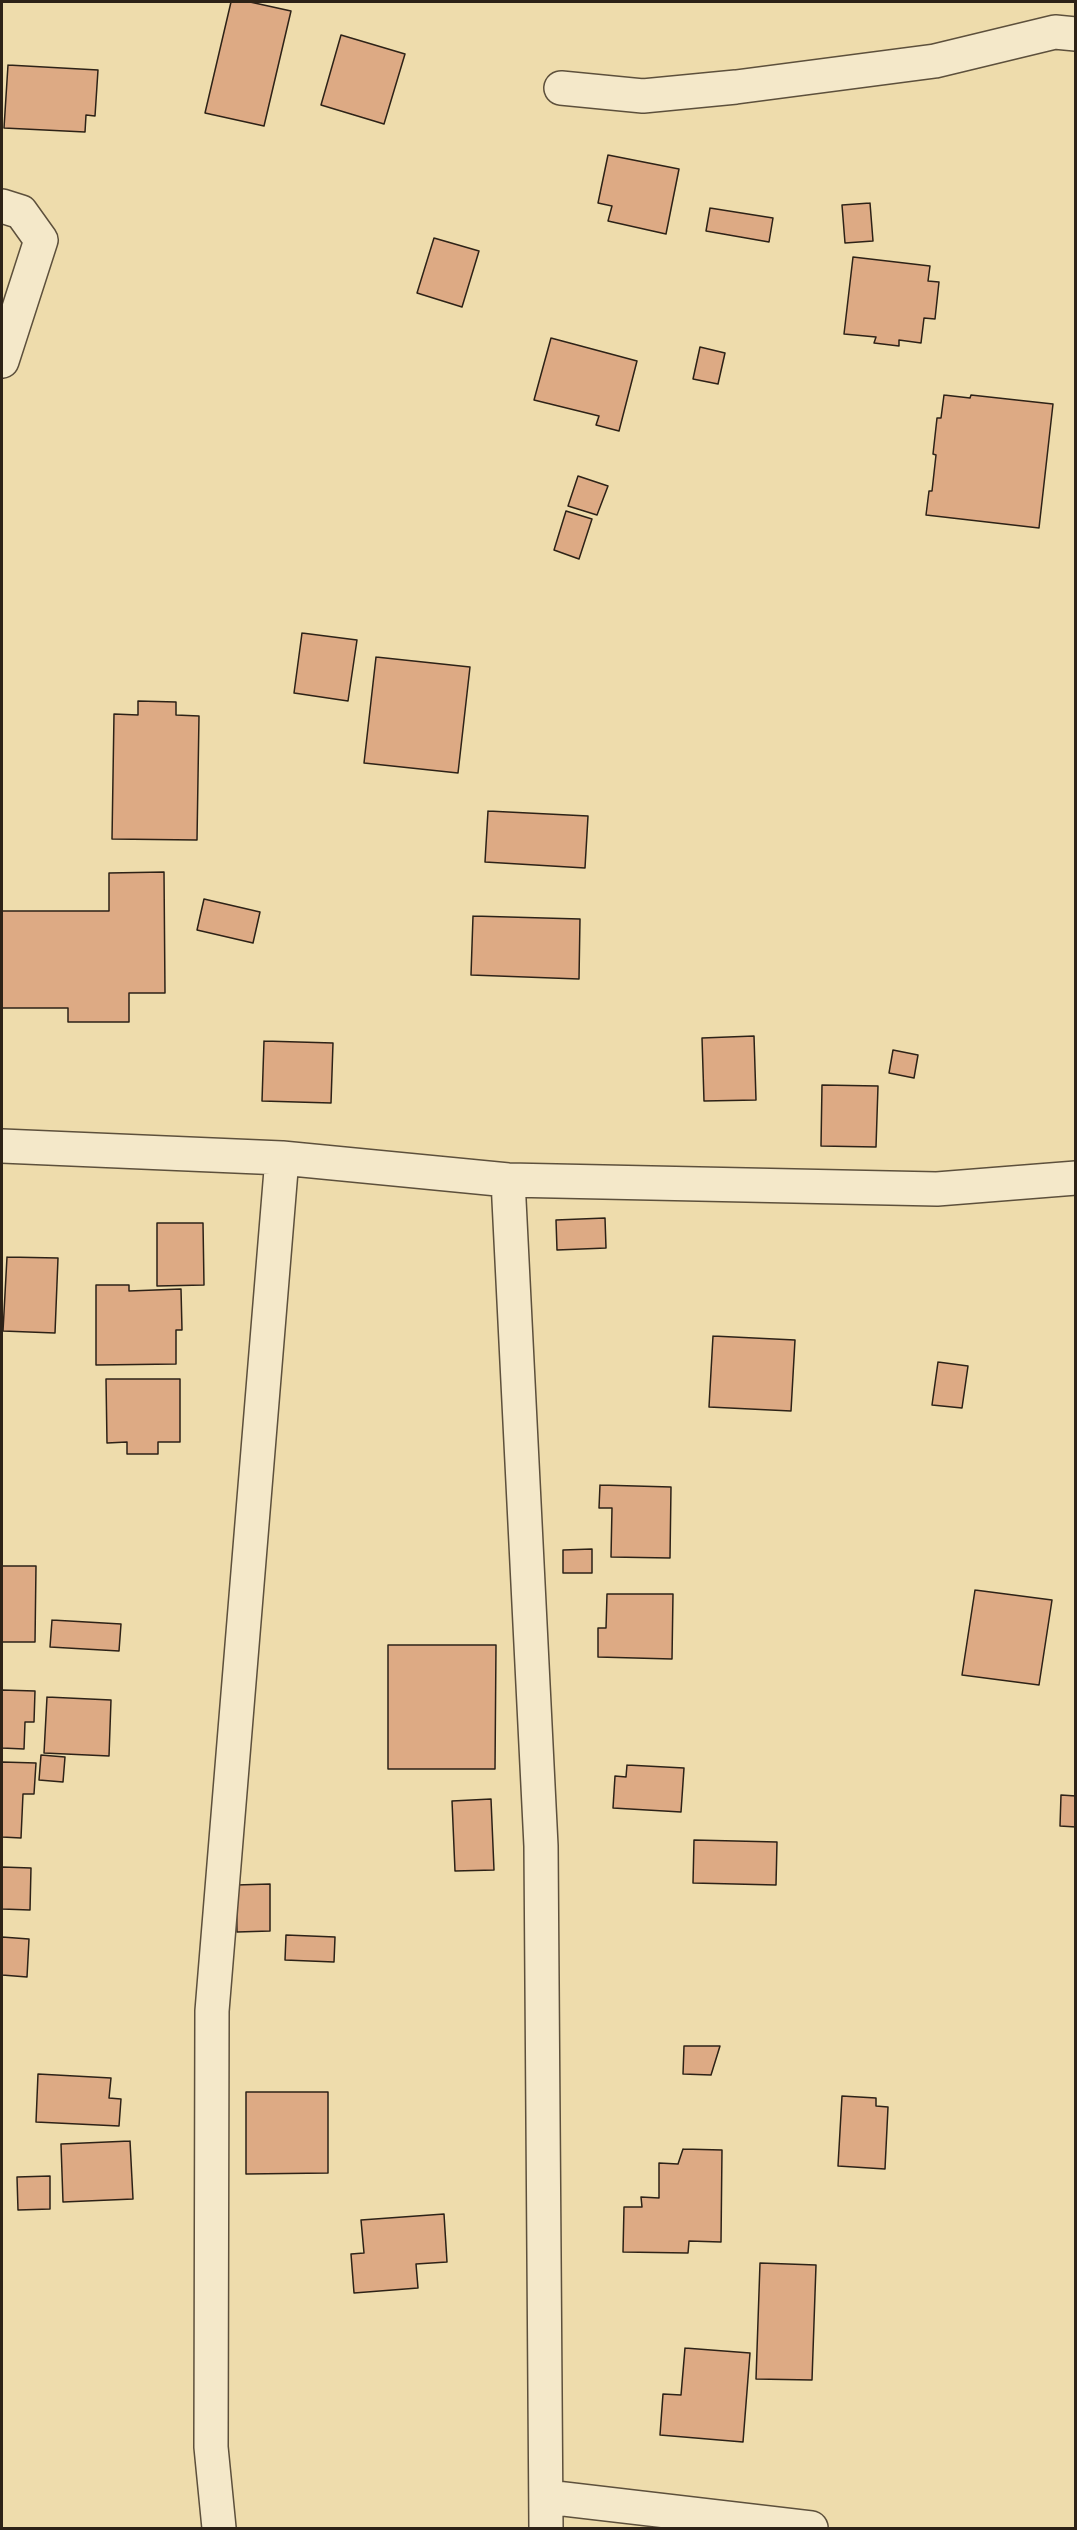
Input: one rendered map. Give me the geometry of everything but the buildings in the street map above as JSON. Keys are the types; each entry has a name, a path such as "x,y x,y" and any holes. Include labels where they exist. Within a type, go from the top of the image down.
{"street":[{"path":"561,88 643,96 736,87 935,62 1055,32 1076,34"},
{"path":"2,206 21,212 41,240 2,361"},
{"path":"2,1146 282,1158 508,1180 937,1189 1076,1178"},
{"path":"219,2529 211,2447 212,2011 282,1158"},
{"path":"508,1180 541,1846 547,2513 811,2529"}]}
